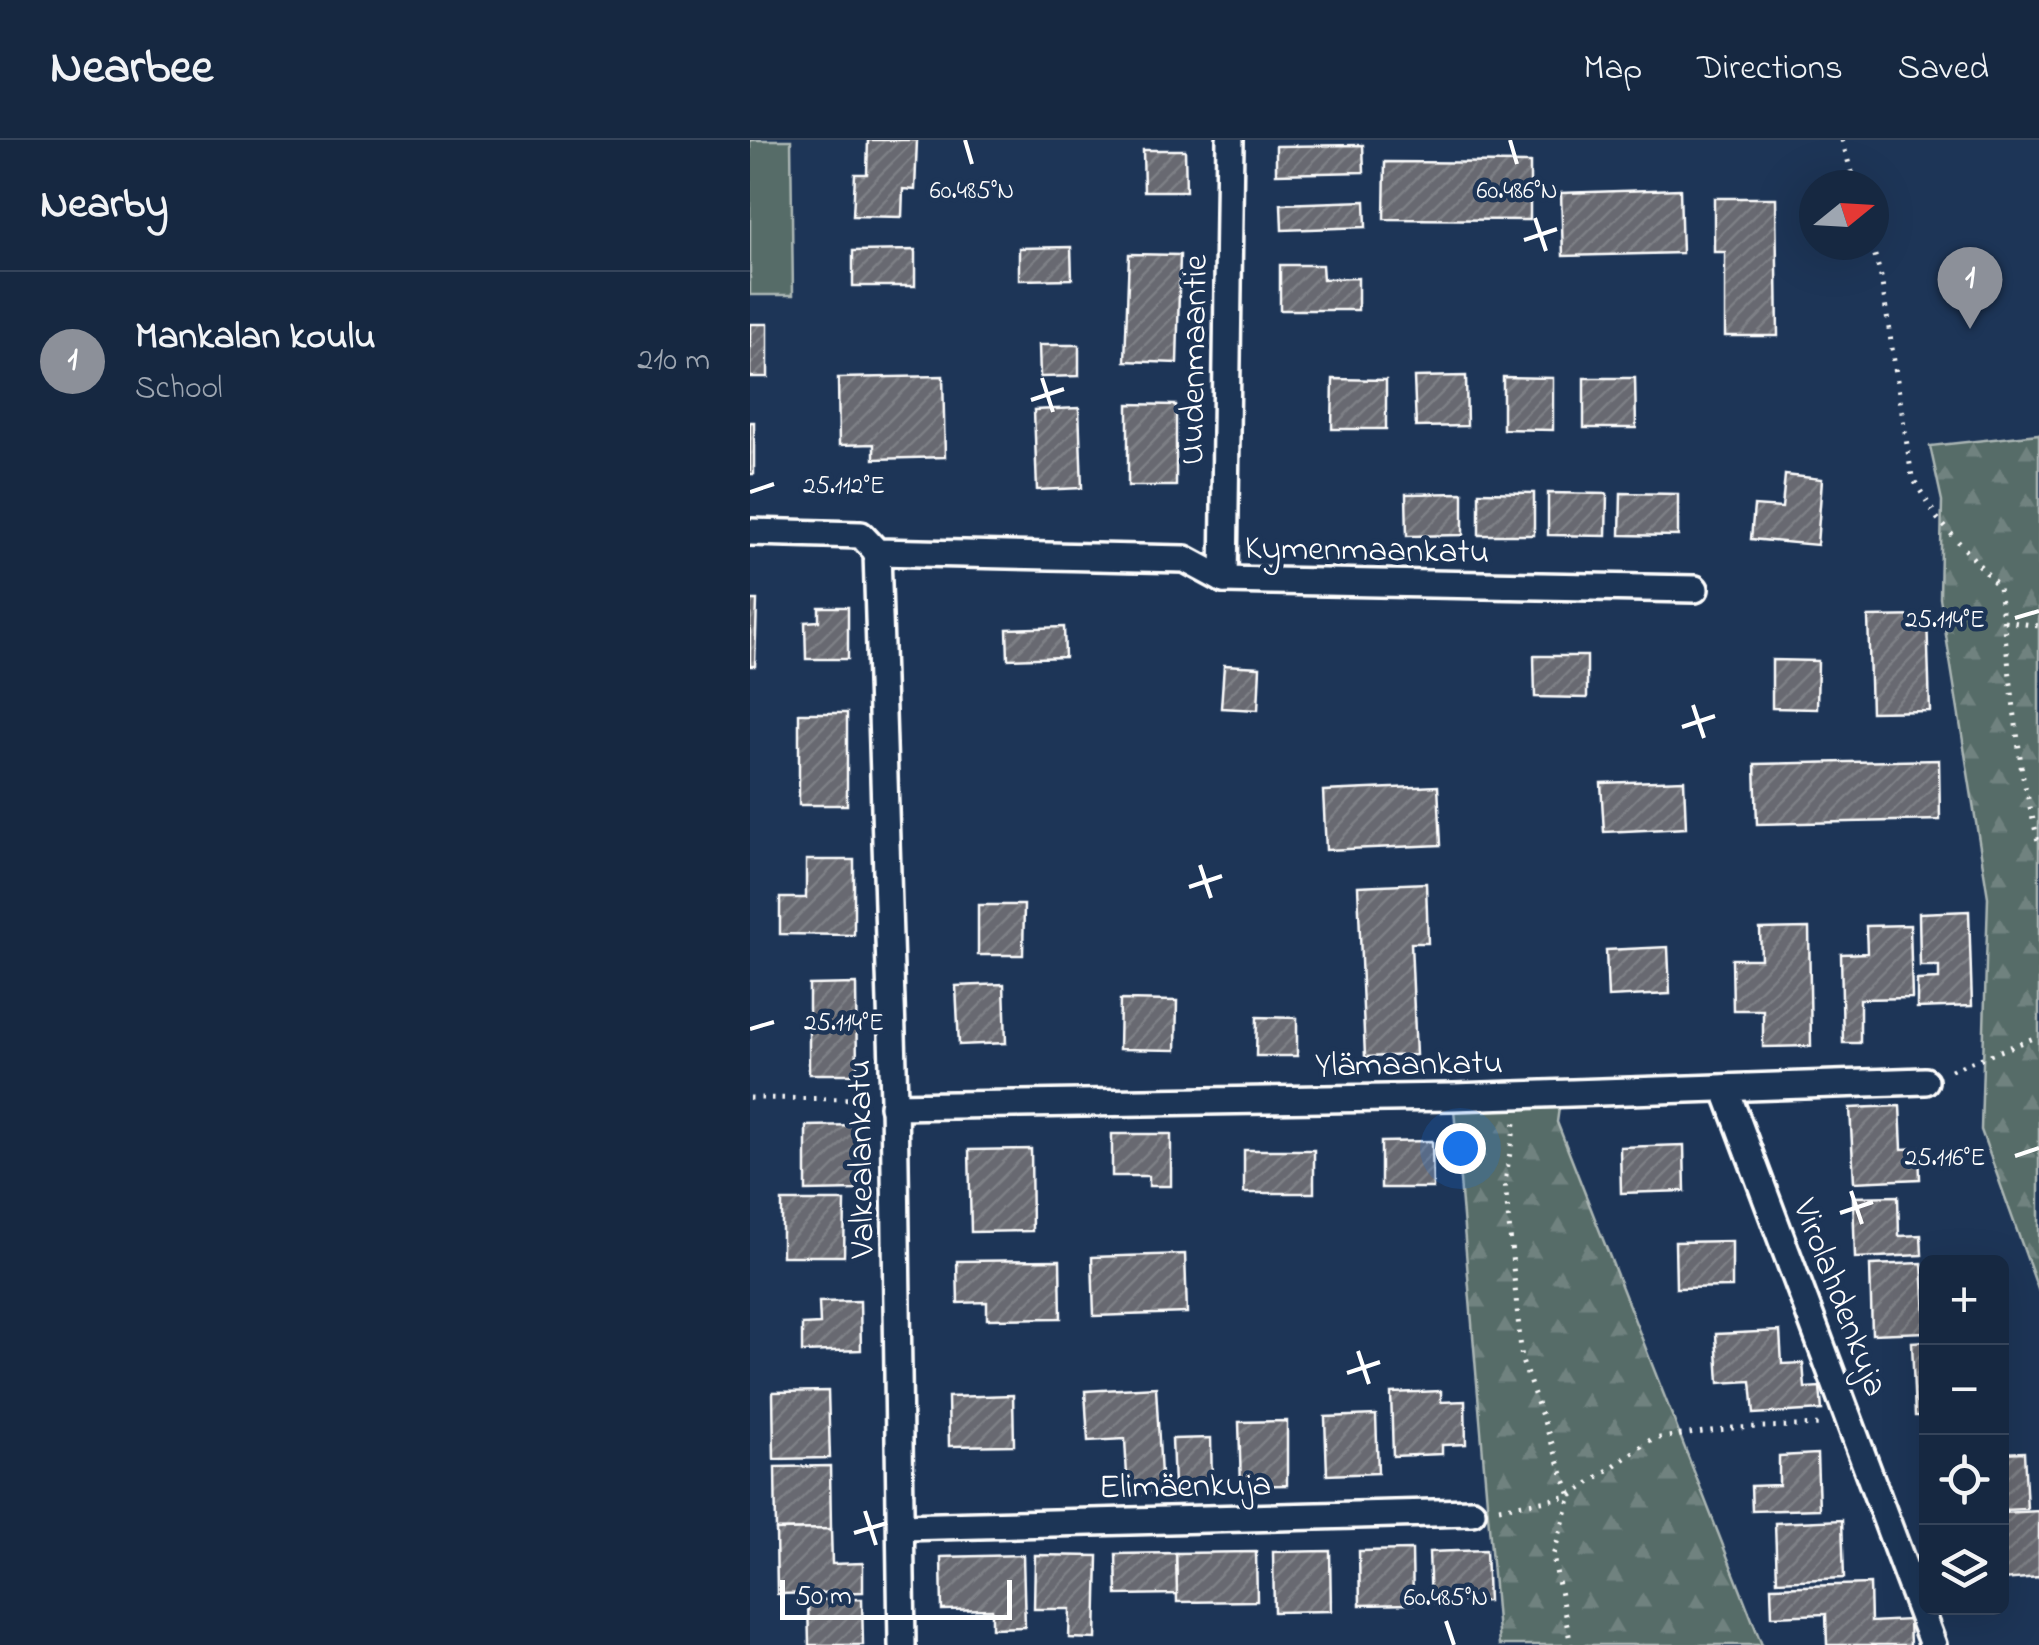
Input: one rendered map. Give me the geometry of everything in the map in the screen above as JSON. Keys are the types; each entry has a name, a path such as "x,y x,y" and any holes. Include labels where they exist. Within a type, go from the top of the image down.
{"street":[{"name":"Uudenmaantie","path":"1224,580 1230,140"},
{"name":"Kymenmaankatu","path":"750,532 862,535 877,552 1185,559 1224,580 1695,589"},
{"name":"Valkealankatu","path":"877,552 894,1103 902,1645"},
{"name":"Ylämaankatu","path":"894,1103 1520,1095 1925,1081"},
{"name":"Virolahdenkuja","path":"1725,1088 1933,1645"},
{"name":"Elimäenkuja","path":"901,1526 1472,1512"}],"path":[{"path":"1842,140 1850,170"},
{"path":"1876,260 1912,477 1937,518 1999,587 2022,773 2039,845"},
{"path":"2004,621 2039,626"},
{"path":"1925,1081 2039,1036"},
{"path":"1520,1095 1505,1182 1522,1361 1571,1496 1554,1556 1571,1645"},
{"path":"750,1098 894,1103"},
{"path":"1472,1512 1571,1496 1652,1439 1734,1428 1853,1424"}],"green space":[{"path":"750,140 791,140 793,295 750,295"},
{"path":"2039,434 2039,1292 1981,1130 1988,897 1940,598 1942,501 1930,446"},
{"path":"1561,1094 1557,1122 1762,1645 1499,1645 1453,1097"}],"building":[{"path":"868,140 917,140 915,190 903,189 902,217 853,216 855,174 867,174"},
{"path":"1363,145 1364,172 1276,174 1276,146"},
{"path":"1143,150 1185,150 1186,191 1144,191"},
{"path":"1385,162 1530,163 1530,220 1384,219"},
{"path":"1680,189 1682,253 1563,256 1561,193"},
{"path":"1714,198 1776,198 1778,336 1725,336 1725,252 1714,252"},
{"path":"1365,201 1366,227 1282,230 1281,204"},
{"path":"1071,247 1072,279 1019,280 1019,248"},
{"path":"915,250 915,286 853,286 853,251"},
{"path":"1129,254 1180,255 1177,363 1125,361"},
{"path":"1280,265 1322,265 1323,279 1358,278 1358,310 1280,310"},
{"path":"750,324 768,324 768,377 750,377"},
{"path":"1039,345 1079,345 1079,376 1040,377"},
{"path":"943,376 945,457 874,459 874,444 839,445 838,378"},
{"path":"1466,376 1467,426 1416,427 1414,377"},
{"path":"1503,377 1553,378 1553,430 1503,429"},
{"path":"1584,378 1635,378 1636,428 1584,428"},
{"path":"1333,379 1386,380 1386,429 1332,429"},
{"path":"1128,404 1176,405 1176,486 1128,486"},
{"path":"1079,408 1082,488 1037,490 1034,410"},
{"path":"750,422 754,422 754,474 750,474"},
{"path":"1785,475 1822,479 1817,545 1751,539 1754,506 1782,508"},
{"path":"1479,492 1534,493 1534,535 1479,535"},
{"path":"1463,493 1463,535 1407,536 1406,494"},
{"path":"1548,493 1607,494 1606,536 1548,535"},
{"path":"1621,493 1678,494 1678,536 1620,535"},
{"path":"750,600 757,600 755,666 750,666"},
{"path":"819,607 848,607 848,659 806,659 805,622 819,621"},
{"path":"1927,616 1930,711 1871,712 1868,617"},
{"path":"1064,627 1065,657 1008,659 1007,629"},
{"path":"1534,656 1587,656 1587,698 1535,697"},
{"path":"1772,660 1818,661 1817,709 1772,708"},
{"path":"1224,665 1260,667 1258,710 1221,708"},
{"path":"799,713 847,713 847,805 799,805"},
{"path":"1939,760 1940,820 1757,824 1755,764"},
{"path":"1684,780 1686,828 1604,832 1601,783"},
{"path":"1438,786 1441,845 1326,850 1323,791"},
{"path":"806,860 854,860 854,935 780,934 780,898 806,898"},
{"path":"1426,883 1428,943 1411,943 1416,1055 1365,1057 1358,886"},
{"path":"978,905 1024,905 1023,955 978,955"},
{"path":"1969,911 1972,1006 1917,1008 1917,980 1939,979 1939,966 1920,966 1919,913"},
{"path":"1910,925 1912,998 1860,999 1860,1043 1843,1043 1841,954 1867,953 1866,926"},
{"path":"1809,928 1811,1046 1763,1047 1763,1010 1733,1010 1732,959 1761,959 1760,929"},
{"path":"1668,947 1670,994 1608,997 1606,950"},
{"path":"856,984 857,1074 809,1074 809,985"},
{"path":"1004,984 1006,1043 959,1045 956,986"},
{"path":"1120,1000 1177,1001 1176,1050 1119,1049"},
{"path":"1257,1017 1297,1018 1297,1056 1256,1056"},
{"path":"1900,1106 1902,1149 1919,1148 1920,1179 1854,1182 1850,1108"},
{"path":"857,1125 858,1190 806,1191 806,1126"},
{"path":"1112,1134 1171,1134 1171,1186 1149,1186 1149,1176 1112,1176"},
{"path":"1432,1141 1433,1188 1381,1188 1381,1142"},
{"path":"1684,1145 1685,1191 1621,1193 1620,1147"},
{"path":"1031,1149 1032,1231 971,1232 969,1150"},
{"path":"1244,1150 1314,1150 1314,1193 1244,1193"},
{"path":"1898,1196 1899,1236 1921,1235 1922,1255 1855,1258 1853,1197"},
{"path":"782,1201 845,1201 844,1256 782,1256"},
{"path":"1732,1241 1732,1287 1676,1288 1675,1242"},
{"path":"1185,1254 1187,1313 1094,1316 1092,1257"},
{"path":"1060,1260 1061,1318 987,1319 987,1302 958,1303 957,1261"},
{"path":"1919,1263 1919,1332 1872,1334 1870,1265"},
{"path":"860,1301 861,1350 802,1352 802,1325 820,1324 819,1302"},
{"path":"1780,1331 1782,1364 1803,1363 1805,1388 1820,1387 1822,1410 1754,1414 1751,1381 1719,1383 1716,1334"},
{"path":"1912,1342 1919,1342 1919,1416 1915,1416"},
{"path":"1156,1387 1162,1493 1128,1495 1125,1439 1088,1441 1085,1391"},
{"path":"828,1391 830,1458 774,1459 773,1392"},
{"path":"1441,1391 1441,1402 1465,1401 1466,1444 1442,1445 1442,1454 1393,1456 1391,1393"},
{"path":"1013,1395 1014,1445 949,1446 948,1397"},
{"path":"1376,1415 1378,1473 1327,1475 1325,1417"},
{"path":"1287,1421 1287,1485 1241,1486 1239,1422"},
{"path":"1211,1438 1212,1485 1174,1485 1172,1439"},
{"path":"2024,1452 2027,1509 2009,1510 2009,1453"},
{"path":"1817,1454 1819,1509 1752,1511 1751,1486 1779,1485 1779,1456"},
{"path":"830,1466 831,1529 776,1530 775,1467"},
{"path":"2039,1511 2039,1577 2009,1579 2009,1513"},
{"path":"1842,1520 1844,1578 1777,1581 1775,1523"},
{"path":"831,1529 832,1564 863,1563 863,1592 777,1594 776,1530"},
{"path":"1412,1550 1413,1604 1360,1605 1359,1551"},
{"path":"1486,1550 1488,1601 1431,1603 1429,1552"},
{"path":"1330,1551 1331,1611 1274,1612 1273,1552"},
{"path":"1256,1552 1257,1601 1177,1602 1176,1553"},
{"path":"1176,1553 1177,1594 1117,1595 1116,1554"},
{"path":"1023,1555 1025,1627 992,1628 992,1609 942,1610 941,1557"},
{"path":"1035,1555 1098,1556 1096,1639 1069,1638 1070,1609 1034,1609"},
{"path":"1870,1584 1871,1622 1909,1620 1910,1645 1827,1645 1826,1614 1772,1616 1771,1587"},
{"path":"862,1599 863,1645 809,1645 808,1600"}],"place":[{"name":"Mankalan koulu","path":"1970,329"}]}
